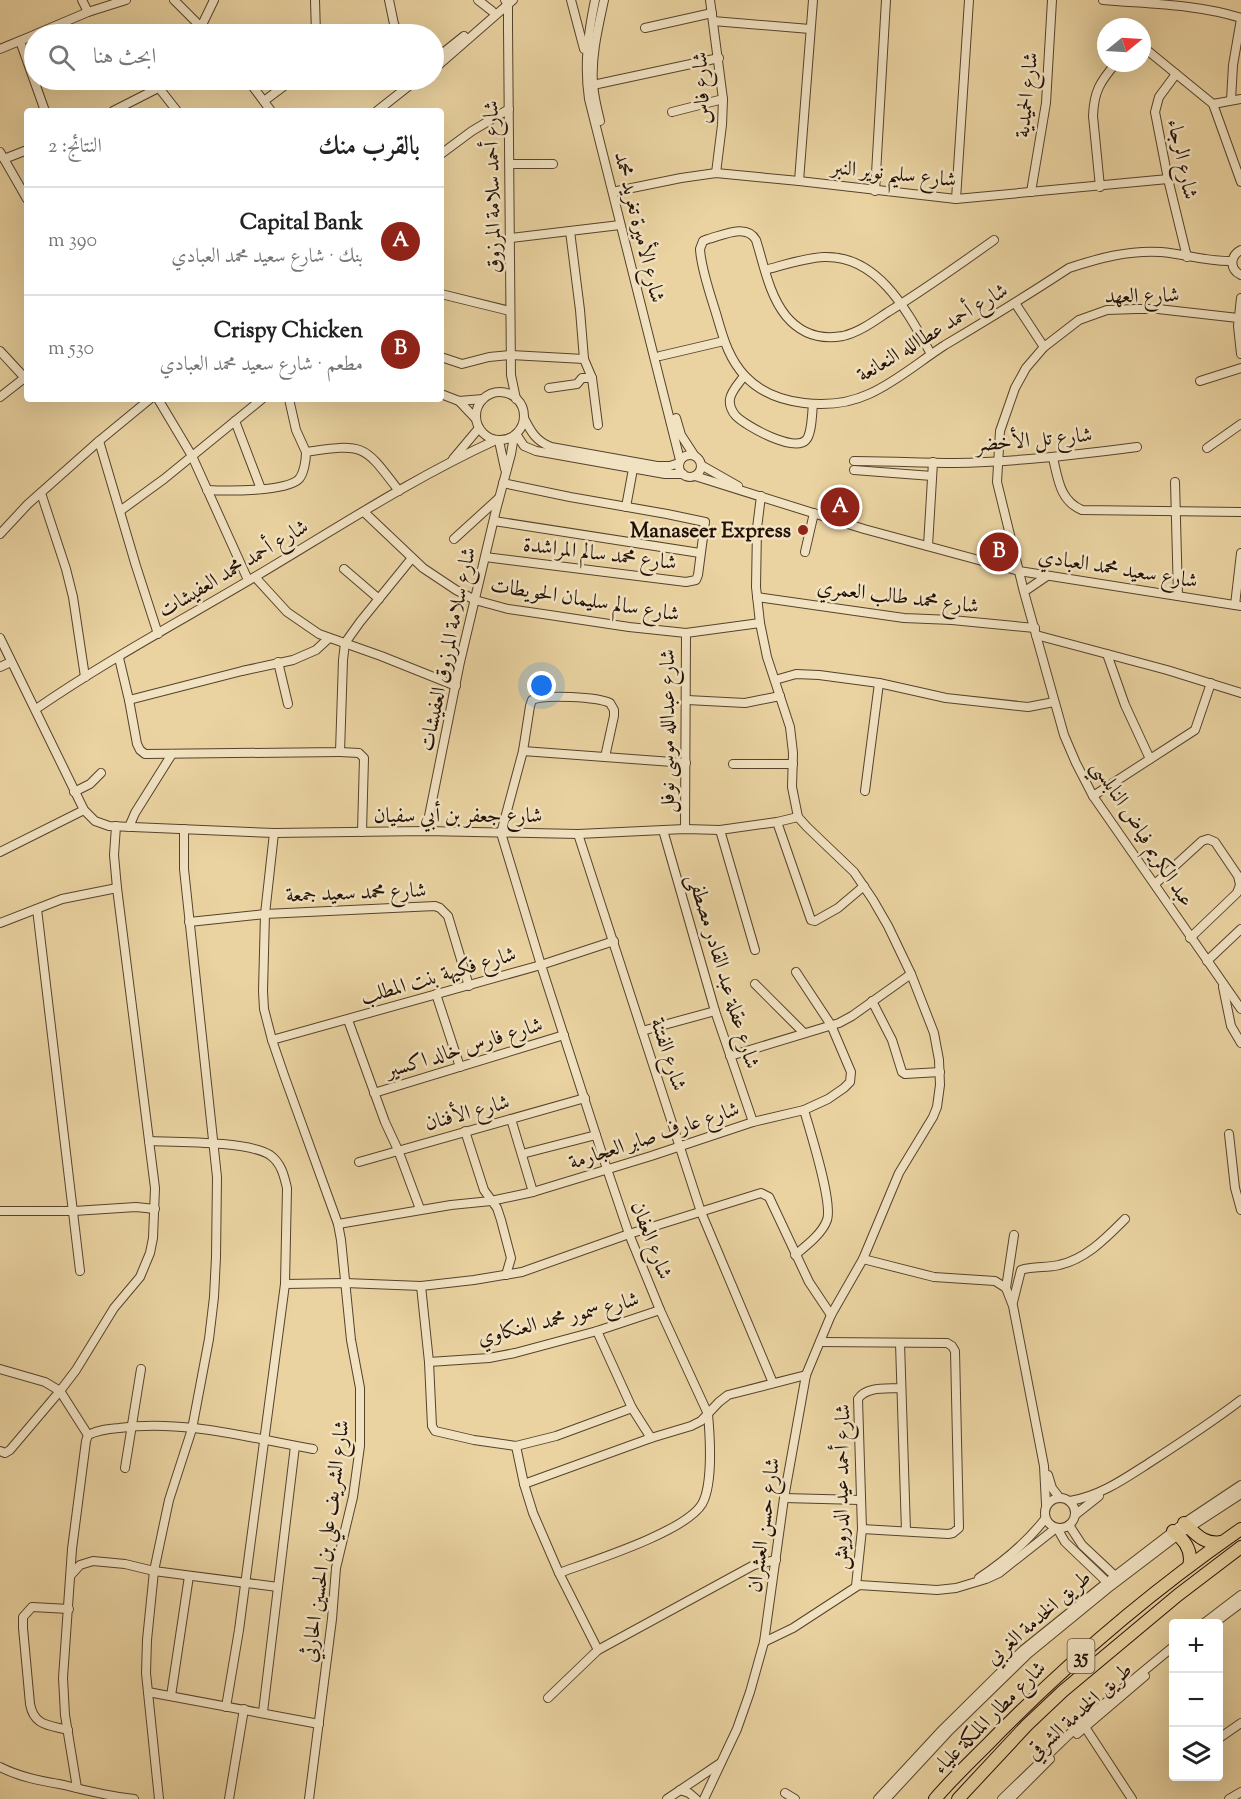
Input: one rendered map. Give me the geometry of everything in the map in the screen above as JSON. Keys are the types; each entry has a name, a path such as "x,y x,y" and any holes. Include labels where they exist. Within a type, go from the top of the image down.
{"highway":[{"path":"1186,1526 1206,1541 1224,1541"},
{"name":"شارع مطار الملكة علياء","path":"935,1799 1054,1678 1164,1584 1241,1529"},
{"path":"1176,1533 1189,1550 1189,1566"},
{"name":"شارع مطار الملكة علياء","path":"958,1799 1027,1725 1063,1691 1178,1594 1241,1547"}],"street":[{"path":"82,0 88,12"},
{"path":"60,24 126,0"},
{"path":"174,0 198,24"},
{"path":"202,24 214,0"},
{"path":"315,0 316,24"},
{"path":"389,0 394,24"},
{"path":"478,0 492,11"},
{"path":"571,0 586,55"},
{"name":"شارع الأميرة تغريد محمد","path":"595,0 586,55 589,99 680,461"},
{"name":"شارع الأميرة تغريد محمد","path":"604,0 595,46 593,85 600,122 681,435 694,455"},
{"name":"شارع فاس","path":"710,0 723,99 716,173"},
{"path":"799,181 813,0"},
{"path":"875,191 886,0"},
{"path":"956,199 969,0"},
{"name":"شارع الحميدية","path":"1031,192 1046,104 1052,0"},
{"path":"1103,0 1200,9 1225,13 1241,19 1233,65 1236,99 1213,104"},
{"path":"444,52 507,1"},
{"path":"444,60 507,1"},
{"name":"شارع أحمد سلامة المرزوق","path":"507,1 511,375 516,399"},
{"path":"645,28 713,17 810,29"},
{"path":"0,49 24,39"},
{"path":"20,41 24,52"},
{"path":"1151,53 1213,104 1239,171 1241,182"},
{"path":"593,85 718,58"},
{"path":"1100,187 1093,106 1098,86 1109,72"},
{"name":"شارع الرجاء","path":"1176,74 1159,97 1155,112 1187,257"},
{"path":"38,90 44,108"},
{"path":"119,108 155,90"},
{"path":"161,90 175,108"},
{"path":"256,90 269,108"},
{"path":"264,101 279,90"},
{"path":"381,108 402,90"},
{"path":"672,112 723,99"},
{"path":"444,152 509,109"},
{"path":"24,151 2,155 24,194"},
{"path":"510,164 553,164"},
{"name":"شارع سليم نوير النبر","path":"617,191 716,173 956,199 1168,179"},
{"path":"511,238 620,225"},
{"path":"570,231 584,359 592,378 598,425"},
{"name":"شارع أحمد عطاالله النعانعة","path":"994,240 902,303 851,334 833,337 815,336 803,331 786,316 765,270 756,240 748,231 708,239 701,245 700,255 724,340 730,356 744,375 757,386 781,398 813,404 849,401 879,389 1069,268 1088,261 1112,255 1162,252 1220,262 1232,261"},
{"path":"1241,250 1234,255 1232,261 1233,268 1241,275"},
{"path":"765,270 823,257 843,259 863,267 902,303 931,354"},
{"path":"444,295 510,311"},
{"path":"1241,298 1238,318 1241,354"},
{"path":"1015,303 1044,347"},
{"name":"شارع العهد","path":"1024,572 997,482 1000,430 1015,388 1026,368 1044,347 1079,320 1107,310 1158,309 1238,318"},
{"path":"660,359 688,353 695,348 724,340"},
{"path":"0,351 24,375"},
{"path":"444,358 462,364 489,357 511,355 584,359"},
{"path":"1200,381 1241,368"},
{"path":"499,392 511,375"},
{"path":"744,375 731,395 732,410 749,426 766,435 797,444 805,441 809,435 813,404"},
{"path":"549,388 577,384 582,378 592,378"},
{"path":"0,397 24,379"},
{"path":"477,424 477,410 483,399 499,392 506,393 516,399 522,408 524,418 534,436 551,447 657,466 670,466 688,454 699,459 701,465 695,476 670,475 536,452 524,446 515,435"},
{"path":"444,395 459,401 483,399"},
{"path":"459,401 484,435 498,440 515,435 524,418"},
{"path":"0,534 19,512 146,402"},
{"path":"161,402 192,456 252,578 287,612 311,630 329,638 456,686"},
{"path":"120,511 164,479 258,402"},
{"path":"207,490 261,489 289,484 299,478 304,468 306,452 296,430 290,402"},
{"path":"235,421 261,489"},
{"name":"شارع أحمد محمد العفيشات","path":"451,461 477,424"},
{"path":"1207,448 1241,424"},
{"name":"شارع سلامة المرزوق العفيشات","path":"426,831 460,662 515,435"},
{"name":"شارع أحمد محمد العفيشات","path":"36,709 85,677 399,491 451,461 498,440"},
{"name":"شارع سلامة المرزوق العفيشات","path":"498,440 505,462 504,479"},
{"path":"99,441 158,634"},
{"name":"شارع تل الأخضر","path":"932,476 854,465 1053,458 1137,447"},
{"path":"306,452 359,448 376,461 399,491"},
{"path":"1053,458 1059,485 1074,507 1091,511 1241,512"},
{"path":"680,461 683,474"},
{"path":"928,546 933,462"},
{"name":"شارع سعيد محمد العبادي","path":"701,465 749,492"},
{"path":"626,507 633,469"},
{"name":"شارع سعيد محمد العبادي","path":"695,476 814,513 1024,572 1238,606"},
{"name":"شارع محمد سالم المراشدة","path":"485,557 686,582 693,582 698,578 705,522 626,507 504,479"},
{"path":"1175,482 1178,596"},
{"path":"40,493 74,597 85,677"},
{"path":"761,496 757,528 757,597 767,657 790,727 792,787 798,817"},
{"path":"454,539 499,498"},
{"name":"شارع سالم سليمان الحويطات","path":"364,512 412,558 438,579 475,600 520,610 629,627 686,633 760,623"},
{"path":"805,552 814,513"},
{"path":"494,521 700,553"},
{"path":"1238,606 1241,553"},
{"path":"340,752 345,644 412,558"},
{"path":"344,569 379,599"},
{"name":"عبد الكريم فياض النابلسي","path":"1024,572 1036,632 1054,702 1070,751 1093,796 1241,1009"},
{"path":"1027,591 1047,576"},
{"name":"شارع محمد طالب العمري","path":"757,597 904,618 952,620 1036,632 1241,693"},
{"name":"شارع عبدالله موسى نوفل","path":"685,829 686,633"},
{"path":"0,638 84,810 95,821 103,825 116,826 114,855 117,888 155,1188 153,1238 150,1253 140,1277 114,1308 76,1370 60,1391 10,1450 5,1453 0,1451"},
{"path":"129,700 293,660 309,654 329,638"},
{"path":"1107,654 1125,705 1150,759"},
{"path":"119,657 140,750 149,755 359,753 364,758 362,832"},
{"path":"0,667 11,662"},
{"path":"278,662 288,704"},
{"path":"775,680 805,674 879,684 946,698 1028,707 1054,702"},
{"path":"1093,796 1195,730 1211,683"},
{"path":"865,792 879,684"},
{"path":"501,832 523,751 530,706 535,698 545,696 606,701 613,706 614,716 605,757"},
{"path":"687,700 745,704 780,696"},
{"path":"523,751 686,763"},
{"path":"129,826 172,754"},
{"path":"733,764 793,764"},
{"path":"74,792 90,784 101,773"},
{"path":"0,852 84,810"},
{"name":"شارع جعفر بن أبي سفيان","path":"116,826 274,833 426,831 578,834 685,829 720,830 798,817"},
{"name":"شارع حسن العشران","path":"704,1799 737,1729 764,1642 784,1498 806,1375 831,1315 863,1259 892,1188 933,1117 939,1097 940,1072 934,1033 911,974 888,926 854,872 798,817"},
{"path":"777,822 811,920 815,921 838,908 864,886"},
{"path":"159,1799 146,1656 154,1571 169,1500 192,1429 208,1348 214,1298 218,1211 217,1177 184,868 184,829"},
{"name":"شارع عقلة عبد القادر مصطفى","path":"663,830 715,1011 753,1122"},
{"path":"720,830 755,950"},
{"name":"شارع العفان","path":"501,832 541,965 629,1234 660,1310 708,1414 710,1450 708,1485 703,1503 697,1510 673,1528 559,1573"},
{"name":"شارع الشريف علي بن الحسين الحارثي","path":"274,833 265,914 264,1009 272,1040 338,1224 351,1340 360,1388 360,1446 353,1497 336,1568 332,1619 309,1799"},
{"name":"شارع الفتنة","path":"578,834 701,1212 772,1383"},
{"path":"1155,884 1202,841 1208,839 1215,842 1238,876 1240,885 1237,893 1190,938"},
{"path":"0,923 73,896 117,888"},
{"name":"شارع محمد سعيد جمعة","path":"189,922 265,914 435,906 447,916 469,986"},
{"path":"37,909 80,1271"},
{"path":"1207,961 1241,929"},
{"name":"شارع فكيهة بنت المطلب","path":"272,1040 469,986 614,941"},
{"name":"شارع عارف صابر العجارمة","path":"338,1224 451,1204 491,1201 533,1192 753,1122 804,1110 834,1096 850,1082 850,1067 831,1025 796,972"},
{"path":"730,1056 846,1020 911,974"},
{"path":"755,984 804,1033"},
{"path":"1223,984 1231,1026 1241,1043"},
{"path":"436,994 460,1067"},
{"path":"872,1001 892,1040 902,1072 905,1074 940,1072"},
{"path":"642,1030 715,1011"},
{"path":"348,1020 420,1209"},
{"name":"شارع فارس خالد اكسير","path":"374,1093 564,1035"},
{"name":"شارع الأفنان","path":"359,1161 585,1098"},
{"path":"795,1255 806,1247 823,1228 828,1209 804,1110"},
{"path":"511,1119 533,1192"},
{"path":"465,1131 482,1187 499,1213 511,1258 506,1275"},
{"path":"1229,1134 1241,1210"},
{"path":"522,1154 596,1135"},
{"path":"149,1141 213,1143 261,1150 271,1156 281,1167 287,1188 285,1284 239,1630 226,1707"},
{"path":"285,1284 345,1283 421,1286 506,1275 540,1268 629,1234 756,1194 765,1194 772,1202 795,1255 815,1292 831,1315"},
{"path":"0,1211 136,1207 155,1209"},
{"path":"1013,1306 1021,1269 1068,1262 1099,1244 1125,1219"},
{"path":"1014,1235 1006,1288 1013,1306 1044,1466 1046,1504 1044,1514 1065,1542 1109,1584"},
{"path":"863,1259 934,1277 987,1280 1006,1288"},
{"path":"421,1286 433,1430 474,1440 516,1446 556,1436 632,1408"},
{"name":"شارع سمور محمد العنكاوي","path":"429,1362 489,1358 597,1331 660,1310"},
{"path":"597,1331 632,1408 651,1438"},
{"path":"820,1342 947,1343 955,1351 959,1528 948,1534 862,1529"},
{"path":"900,1343 906,1531"},
{"path":"125,1468 141,1369"},
{"path":"0,1370 45,1382 60,1391 88,1435"},
{"path":"524,1484 691,1426 701,1421 729,1395 806,1375"},
{"name":"شارع أحمد عيد الدرويش","path":"856,1586 862,1529 858,1399 869,1390 901,1388"},
{"path":"764,1642 793,1628 856,1586 937,1590 956,1588 999,1573 1056,1528 1069,1525 1075,1515 1106,1490 1211,1423 1241,1400"},
{"path":"88,1435 132,1426 158,1425 242,1435 313,1449"},
{"path":"77,1788 63,1678 72,1549 88,1435"},
{"path":"263,1713 295,1446"},
{"path":"516,1446 533,1513 559,1573 598,1650"},
{"path":"1044,1466 1052,1488 1059,1497 1070,1501 1083,1499 1106,1490"},
{"name":"طريق الخدمة الغربي","path":"886,1799 1020,1661 1109,1584 1115,1576 1241,1485"},
{"name":"طريق الخدمة الغربي","path":"1186,1526 1241,1494"},
{"path":"1046,1504 1051,1499 1059,1497"},
{"path":"784,1498 860,1500"},
{"path":"1070,1501 1075,1515"},
{"path":"971,1583 1006,1558 1046,1519"},
{"path":"1069,1525 1082,1545 1115,1576"},
{"name":"طريق الخدمة الغربي","path":"878,1799 943,1729 1016,1657 1176,1533"},
{"path":"548,1698 598,1650 754,1565 776,1560"},
{"path":"71,1575 80,1565 93,1561 278,1587"},
{"path":"171,1696 189,1576"},
{"path":"1208,1619 1241,1595"},
{"path":"1219,1619 1241,1603"},
{"path":"68,1731 41,1722 32,1712 23,1617 32,1607 69,1609"},
{"name":"طريق الخدمة الشرقي","path":"1002,1799 1169,1650"},
{"name":"طريق الخدمة الشرقي","path":"1010,1799 1083,1725 1169,1656"},
{"path":"148,1692 319,1724"},
{"path":"229,1799 244,1709"},
{"path":"1223,1736 1241,1723"},
{"path":"1083,1725 1132,1799"},
{"path":"667,1799 721,1763"},
{"path":"0,1767 20,1775 134,1799"},
{"path":"680,1790 696,1799"},
{"path":"1229,1799 1241,1792"},
{"path":"785,1793 795,1799"}],"place":[{"name":"Capital Bank","path":"840,507"},
{"name":"Manaseer Express","path":"803,530"},
{"name":"Crispy Chicken","path":"999,552"}]}
